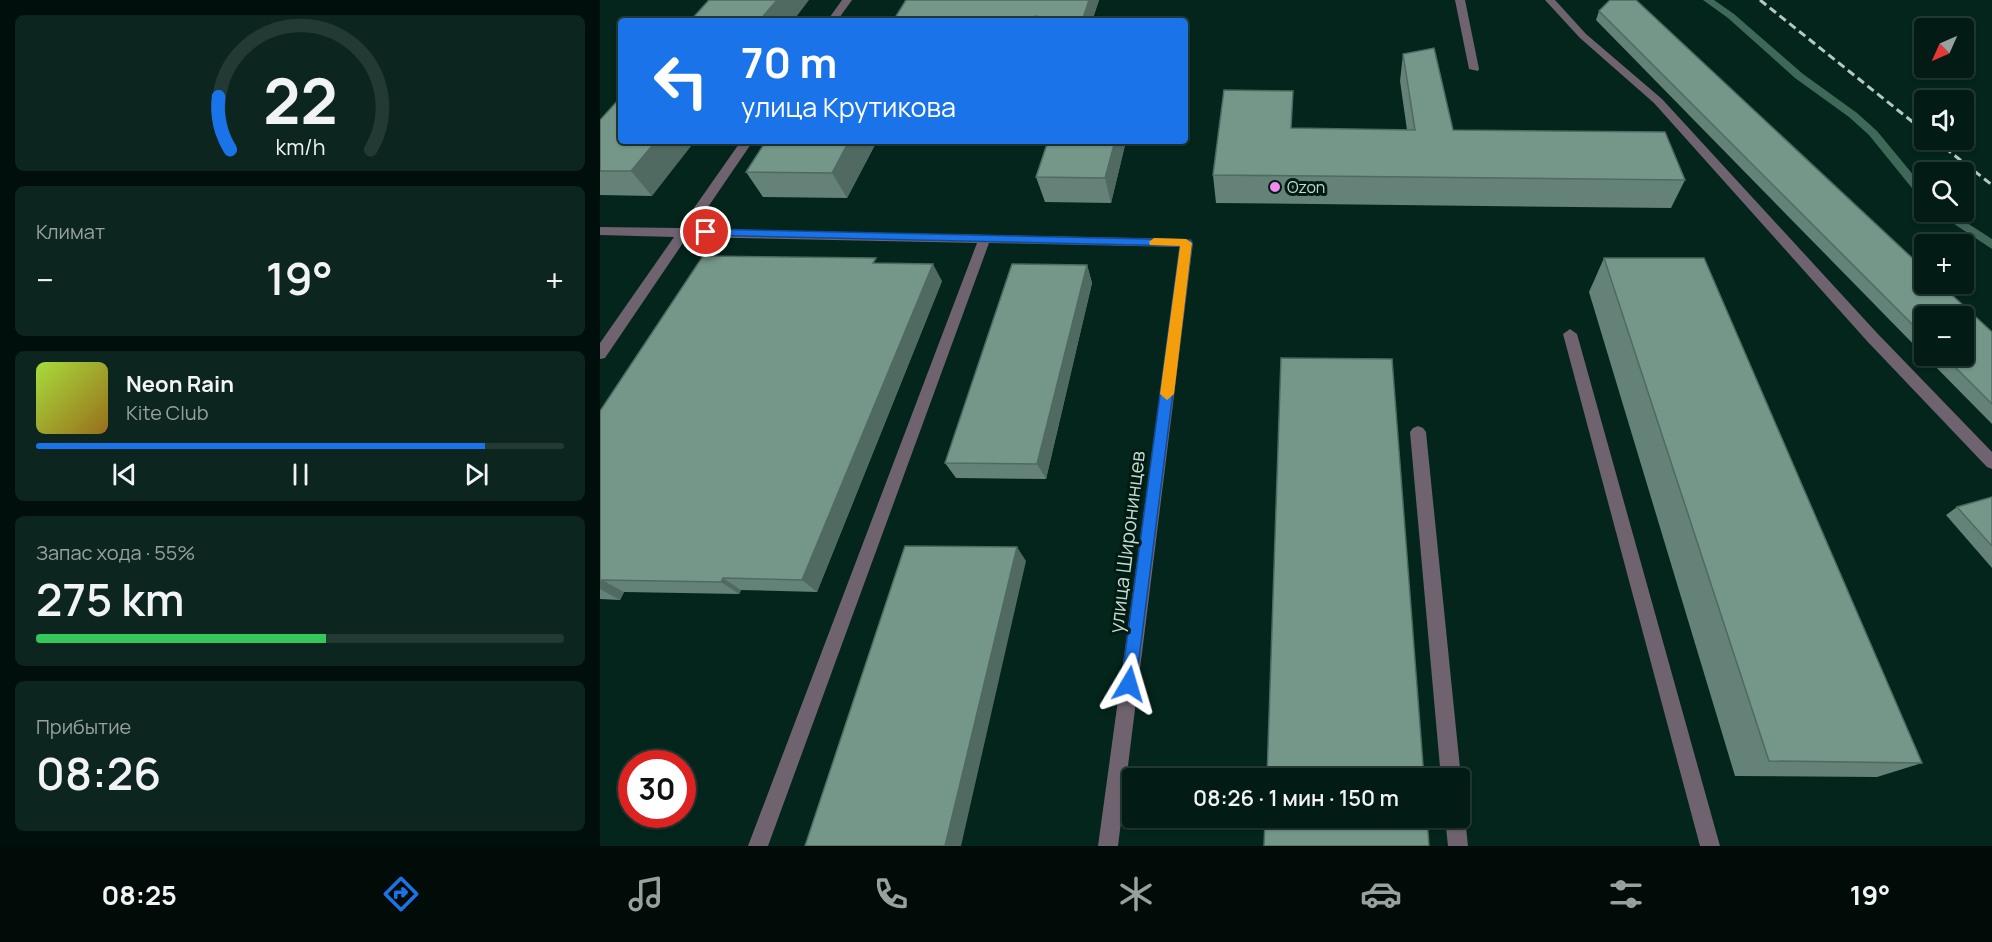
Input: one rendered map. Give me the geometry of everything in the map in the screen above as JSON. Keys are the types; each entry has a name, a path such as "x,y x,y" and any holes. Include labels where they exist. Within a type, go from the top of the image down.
{"street":[{"path":"834,18 847,0"},
{"path":"1460,0 1474,69"},
{"path":"1550,0 1583,36 1658,101 1872,337 1992,462"},
{"path":"600,354 745,144"},
{"path":"600,231 985,238 758,846"},
{"name":"улица Широнинцев","path":"985,238 1186,243 1108,846"},
{"path":"1570,334 1710,846"},
{"path":"1418,432 1450,768"},
{"path":"1456,828 1458,846"}],"building":[{"path":"709,0 777,0 762,18 693,18"},
{"path":"906,0 1089,0 1083,18 1036,16 1035,18 895,18"},
{"path":"1610,0 1636,0 1914,260 1914,294 1951,294 1964,306 1914,306 1914,326 1599,11"},
{"path":"1434,48 1453,130 1665,132 1685,180 1213,175 1224,90 1293,91 1291,128 1415,130 1403,54"},
{"path":"618,100 618,144 654,144 631,171 600,171 600,120"},
{"path":"764,144 847,144 832,173 746,172"},
{"path":"1047,144 1114,144 1105,178 1036,177"},
{"path":"703,256 876,258 873,263 933,264 802,580 723,578 721,582 602,580 600,583 600,411"},
{"path":"1604,258 1704,258 1922,763 1769,761"},
{"path":"1012,264 1087,265 1037,464 945,463"},
{"path":"1974,315 1992,332 1992,404 1954,366 1974,366"},
{"path":"1281,358 1392,359 1423,768 1267,768"},
{"path":"1992,497 1992,546 1957,507"},
{"path":"905,546 1017,547 945,846 805,846"},
{"path":"1265,828 1428,828 1429,846 1264,846"}],"waterway":[{"path":"1708,0 1731,16 1799,76 1853,115 1873,133 1914,183"},
{"path":"1957,222 1992,245"}],"railway":[{"path":"1760,0 1914,123"},
{"path":"1948,150 1992,185"}],"slow traffic":[{"path":"1154,242 1186,243 1167,394"}],"place":[{"name":"Ozon","path":"1275,187"}],"route":[{"path":"706,232 1186,243 1129,684"}]}
